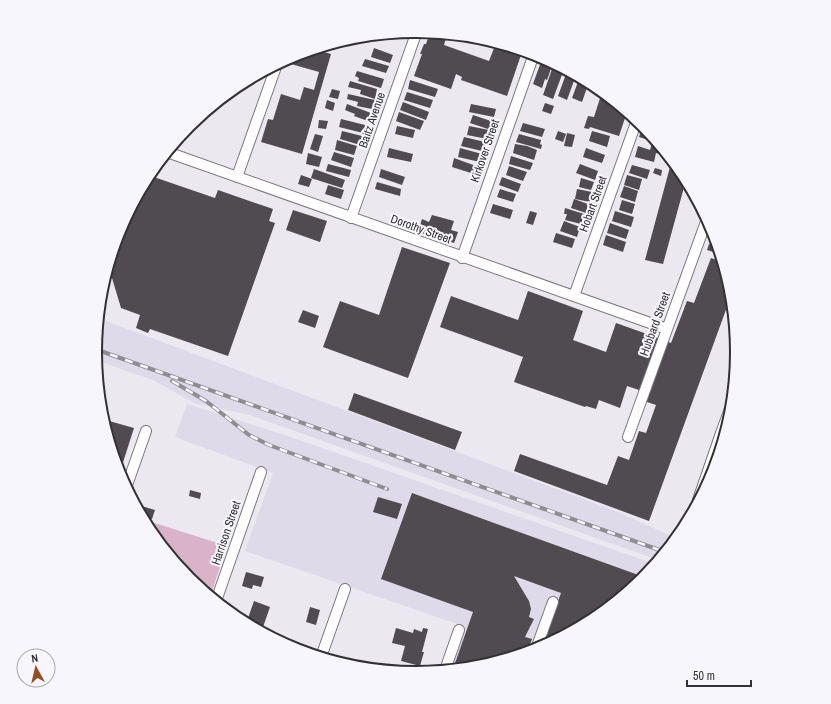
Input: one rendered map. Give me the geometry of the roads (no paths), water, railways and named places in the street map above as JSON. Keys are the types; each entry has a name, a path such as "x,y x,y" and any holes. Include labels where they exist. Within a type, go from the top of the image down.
{"street":[{"name":"Baitz Avenue","path":"351,218 415,38"},
{"name":"Kirkover Street","path":"462,258 532,60"},
{"path":"237,177 274,71"},
{"name":"Hobart Street","path":"574,296 635,127"},
{"name":"Dorothy Street","path":"172,154 462,258 667,329"},
{"name":"Hubbard Street","path":"628,437 704,228"},
{"path":"129,480 146,431"},
{"name":"Harrison Street","path":"218,596 261,472"},
{"path":"323,652 345,589"},
{"path":"539,641 553,602"},
{"path":"447,664 459,630"}],"railway":[{"path":"102,351 659,550"},
{"path":"172,381 206,401 249,435 269,445 387,489"}]}
